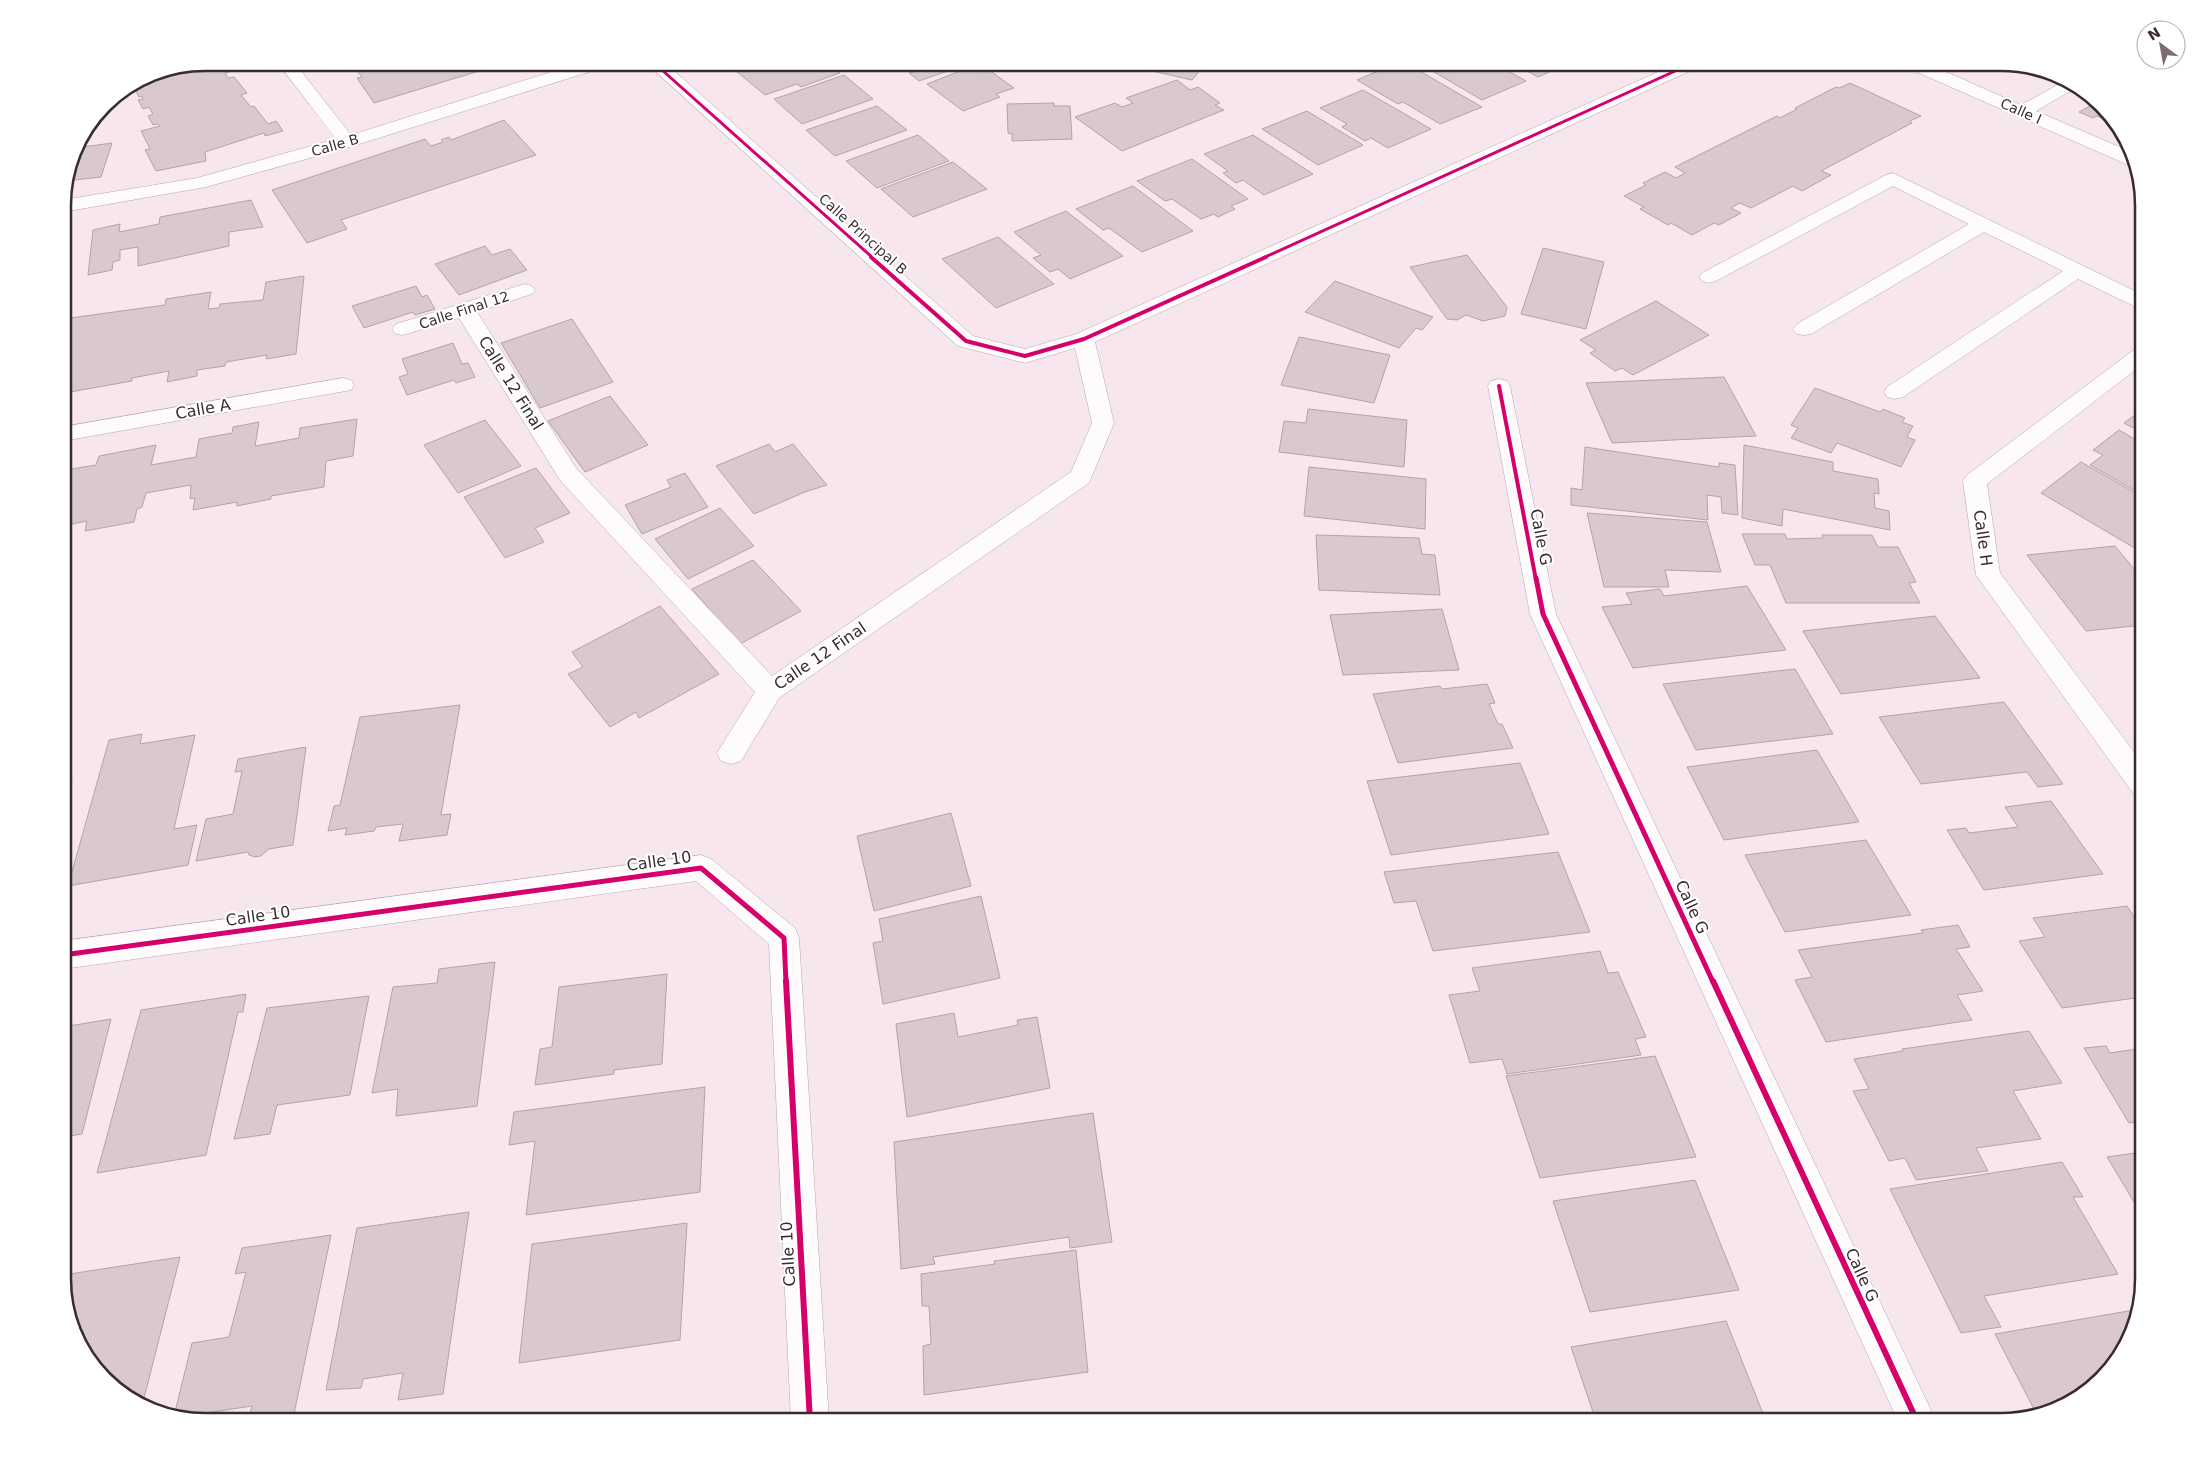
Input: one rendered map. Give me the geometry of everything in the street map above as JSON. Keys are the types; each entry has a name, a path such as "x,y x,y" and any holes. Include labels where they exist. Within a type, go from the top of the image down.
{"street":[{"path":"292,71 347,142"},
{"name":"Calle B","path":"72,204 198,183 347,142 573,71"},
{"name":"Calle Principal B","path":"663,71 966,341 1025,356 1084,339 1675,71"},
{"name":"Calle I","path":"1930,71 2126,157"},
{"path":"2023,111 2065,88"},
{"path":"1709,277 1893,179 2135,298"},
{"path":"1804,330 1984,224"},
{"path":"1895,392 2078,270"},
{"name":"Calle Final 12","path":"403,329 525,290"},
{"name":"Calle 12 Final","path":"465,310 568,474 770,691 1081,477 1104,423 1084,339"},
{"name":"Calle H","path":"2135,361 1975,481 1988,575 2135,774"},
{"name":"Calle A","path":"72,432 343,385"},
{"name":"Calle G","path":"1499,386 1543,614 1913,1413"},
{"path":"731,753 770,691"},
{"name":"Calle 10","path":"72,955 701,868 784,938 810,1413"}],"building":[{"path":"228,71 225,73 228,78 234,77 247,93 241,95 251,107 254,106 268,124 276,121 283,131 265,136 264,133 205,152 206,161 156,171 145,150 150,149 141,131 160,126 158,124 153,125 148,116 153,114 149,107 143,109 138,100 143,99 142,96 139,97 136,91 162,78 188,72"},
{"path":"357,71 479,71 374,103 357,78 362,77"},
{"path":"736,71 837,71 840,73 801,87 797,84 765,95"},
{"path":"916,71 948,71 919,81 909,73"},
{"path":"960,71 990,71 1014,88 996,94 1000,97 963,111 927,84"},
{"path":"1152,71 1200,71 1192,80"},
{"path":"1378,71 1420,71 1482,107 1440,124 1403,102 1398,104 1357,80"},
{"path":"1432,71 1508,71 1526,81 1482,100"},
{"path":"1527,71 1552,71 1538,77"},
{"path":"844,75 873,99 802,124 774,99"},
{"path":"1177,80 1190,90 1198,87 1220,103 1215,105 1224,110 1122,151 1075,117 1115,103 1122,107 1133,103 1126,98"},
{"path":"1850,83 1921,116 1910,121 1912,123 1821,171 1831,175 1802,191 1793,186 1751,208 1740,203 1731,208 1741,213 1719,225 1714,223 1692,235 1671,223 1668,225 1640,209 1644,207 1624,196 1646,185 1643,183 1665,172 1676,178 1685,173 1675,167 1777,116 1780,118 1836,87 1839,88"},
{"path":"1363,90 1431,129 1388,148 1371,138 1365,141 1342,127 1347,124 1320,108"},
{"path":"1054,103 1054,106 1070,106 1072,139 1012,141 1012,134 1008,133 1007,104"},
{"path":"877,106 907,130 835,156 806,130"},
{"path":"2090,106 2102,118 2097,116 2093,118 2079,112"},
{"path":"1307,111 1363,145 1318,165 1262,129"},
{"path":"504,120 536,155 341,220 347,229 307,243 272,190 425,139 431,146 443,142 441,140 449,137 451,140"},
{"path":"918,135 949,161 877,188 846,161"},
{"path":"1253,135 1313,174 1264,195 1243,180 1236,183 1223,173 1228,171 1204,154"},
{"path":"112,143 101,177 74,180 81,154 85,147"},
{"path":"1192,159 1248,199 1231,206 1235,209 1218,217 1214,214 1201,219 1172,199 1165,201 1137,181"},
{"path":"953,162 987,189 913,217 881,189"},
{"path":"1133,186 1193,231 1142,252 1109,228 1103,230 1076,209"},
{"path":"251,200 263,227 229,232 229,246 138,266 138,247 120,250 120,260 113,262 112,270 88,275 93,230 120,224 119,232 159,224 160,217"},
{"path":"1066,211 1123,256 1070,279 1058,269 1050,272 1033,258 1041,255 1014,232"},
{"path":"998,237 1054,284 996,308 942,259"},
{"path":"485,246 492,255 510,249 527,270 459,295 435,264"},
{"path":"1543,248 1604,262 1586,329 1521,314"},
{"path":"1467,255 1507,307 1505,316 1483,321 1466,315 1457,320 1447,319 1410,267"},
{"path":"304,276 296,354 266,359 267,355 226,362 225,366 197,370 197,376 167,382 169,371 132,378 132,381 72,392 72,318 165,305 166,299 211,292 208,309 219,308 220,304 263,300 266,282"},
{"path":"1335,281 1433,317 1422,330 1416,328 1399,348 1305,312"},
{"path":"416,286 422,297 427,295 435,309 415,315 413,312 364,328 352,306"},
{"path":"1656,301 1709,335 1633,375 1622,368 1615,371 1590,353 1596,350 1580,340"},
{"path":"572,319 613,382 540,408 501,343"},
{"path":"1299,337 1390,355 1374,403 1281,385"},
{"path":"453,343 462,364 468,363 475,377 456,383 454,380 407,395 399,377 408,374 402,359"},
{"path":"1724,377 1756,436 1612,443 1586,383"},
{"path":"1815,388 1880,412 1883,409 1905,418 1902,422 1913,426 1907,437 1915,440 1901,467 1837,443 1831,453 1791,438 1798,428 1791,425"},
{"path":"610,396 648,445 585,472 548,421"},
{"path":"1308,409 1407,420 1404,467 1279,452 1284,421 1306,423"},
{"path":"2135,415 2135,429 2124,423"},
{"path":"357,419 353,456 326,461 324,487 271,496 271,499 237,506 237,502 193,510 195,498 190,499 191,485 146,493 142,507 137,509 134,522 85,531 87,521 72,524 72,469 96,465 99,456 156,445 151,465 196,457 199,439 232,433 233,427 259,422 255,446 299,438 300,428"},
{"path":"485,420 521,466 458,493 424,445"},
{"path":"2119,430 2135,439 2135,490 2090,465 2103,455 2093,450"},
{"path":"769,444 775,452 793,444 827,485 805,492 754,514 716,466"},
{"path":"1744,445 1833,462 1833,471 1878,479 1879,494 1874,493 1875,508 1889,511 1890,530 1783,509 1782,526 1742,518"},
{"path":"1585,447 1719,467 1719,463 1735,465 1738,515 1722,513 1721,497 1707,495 1708,520 1571,505 1571,488 1582,490"},
{"path":"2081,462 2135,492 2135,548 2041,493"},
{"path":"1309,467 1426,479 1425,529 1304,516"},
{"path":"536,468 570,513 535,528 544,542 505,558 464,497"},
{"path":"685,473 708,507 642,534 625,505 671,487 667,480"},
{"path":"720,508 754,546 688,579 655,539"},
{"path":"1587,513 1707,522 1721,572 1665,570 1669,587 1604,587"},
{"path":"1742,534 1785,534 1787,539 1823,538 1822,535 1872,535 1878,547 1898,547 1916,582 1909,583 1920,603 1786,603 1770,565 1755,565"},
{"path":"1316,535 1419,538 1422,554 1435,555 1440,595 1319,590"},
{"path":"2115,546 2135,570 2135,626 2086,631 2027,555"},
{"path":"753,560 801,611 740,644 692,589"},
{"path":"1747,586 1786,650 1633,668 1602,607 1632,604 1626,593 1660,589 1664,596"},
{"path":"660,606 719,674 639,718 636,712 610,727 568,674 583,667 572,652"},
{"path":"1442,609 1459,670 1343,675 1330,615"},
{"path":"1935,616 1980,678 1841,694 1803,631"},
{"path":"1795,669 1833,734 1696,750 1663,684"},
{"path":"1487,684 1495,703 1489,704 1498,724 1502,724 1513,748 1398,763 1373,694 1440,686 1442,689"},
{"path":"2004,702 2063,784 2038,787 2027,772 1921,784 1879,717"},
{"path":"460,705 441,815 451,814 447,835 399,841 403,824 376,827 374,831 345,835 347,828 328,831 334,806 340,805 360,717"},
{"path":"142,734 140,744 195,735 174,829 197,825 188,865 72,885 72,872 109,740"},
{"path":"306,747 293,845 269,849 261,856 255,857 249,855 248,852 196,861 206,819 233,814 242,771 235,772 238,759"},
{"path":"1817,750 1859,822 1724,840 1687,767"},
{"path":"1520,763 1549,834 1391,855 1367,781"},
{"path":"2051,801 2103,874 1984,890 1947,830 1966,828 1969,833 2018,827 2005,807"},
{"path":"951,813 971,886 874,911 857,836"},
{"path":"1866,840 1911,915 1785,932 1745,855"},
{"path":"1558,852 1590,932 1433,951 1416,901 1394,903 1384,872"},
{"path":"981,896 1000,978 883,1004 873,943 883,941 879,919"},
{"path":"2127,906 2135,918 2135,998 2062,1008 2019,941 2045,937 2033,918"},
{"path":"1958,925 1970,947 1956,949 1983,991 1957,995 1972,1020 1826,1042 1795,980 1812,977 1798,950 1923,933 1921,930"},
{"path":"1600,951 1608,973 1618,972 1646,1037 1635,1039 1641,1055 1507,1074 1502,1059 1470,1063 1449,995 1480,991 1472,968"},
{"path":"495,962 477,1106 396,1116 398,1089 372,1093 393,987 437,983 439,969"},
{"path":"667,974 662,1064 614,1070 614,1074 535,1085 540,1049 552,1047 559,987"},
{"path":"246,994 243,1012 238,1012 206,1155 97,1173 141,1010"},
{"path":"369,996 350,1095 277,1105 270,1134 234,1139 267,1008"},
{"path":"954,1013 958,1037 1018,1025 1017,1020 1037,1017 1050,1088 907,1117 896,1024"},
{"path":"111,1019 82,1134 72,1136 72,1026"},
{"path":"2029,1031 2062,1083 2013,1091 2041,1139 1976,1148 1988,1171 1916,1180 1905,1158 1889,1161 1853,1091 1869,1089 1854,1059 1903,1051 1902,1049"},
{"path":"2106,1046 2110,1053 2135,1049 2135,1122 2129,1123 2084,1048"},
{"path":"1655,1056 1696,1157 1540,1178 1506,1076"},
{"path":"705,1087 700,1192 526,1215 535,1141 509,1145 514,1112"},
{"path":"1093,1113 1112,1242 1070,1248 1069,1237 933,1257 935,1264 901,1269 894,1142"},
{"path":"2135,1153 2135,1204 2107,1157"},
{"path":"2062,1162 2083,1197 2073,1197 2118,1274 1984,1296 2001,1327 1961,1333 1890,1189"},
{"path":"1695,1180 1739,1290 1590,1312 1553,1201"},
{"path":"469,1212 443,1394 398,1400 403,1373 363,1379 361,1388 326,1390 357,1228"},
{"path":"687,1223 680,1340 519,1363 532,1244"},
{"path":"331,1235 294,1413 250,1413 252,1406 206,1413 176,1409 192,1343 229,1337 246,1272 235,1274 242,1248"},
{"path":"1076,1250 1088,1372 924,1395 923,1346 931,1344 929,1306 922,1306 921,1274 995,1264 994,1261"},
{"path":"180,1257 144,1398 124,1385 111,1373 89,1346 81,1330 74,1305 72,1274"},
{"path":"2131,1311 2121,1338 2101,1367 2075,1390 2060,1399 2034,1408 1995,1334"},
{"path":"1726,1321 1763,1413 1593,1413 1571,1347"}],"cycle path":[{"path":"663,71 966,341 1025,356 1084,339 1675,71"},
{"path":"1499,386 1543,614 1913,1413"},
{"path":"72,954 701,868 784,938 810,1413"}]}
